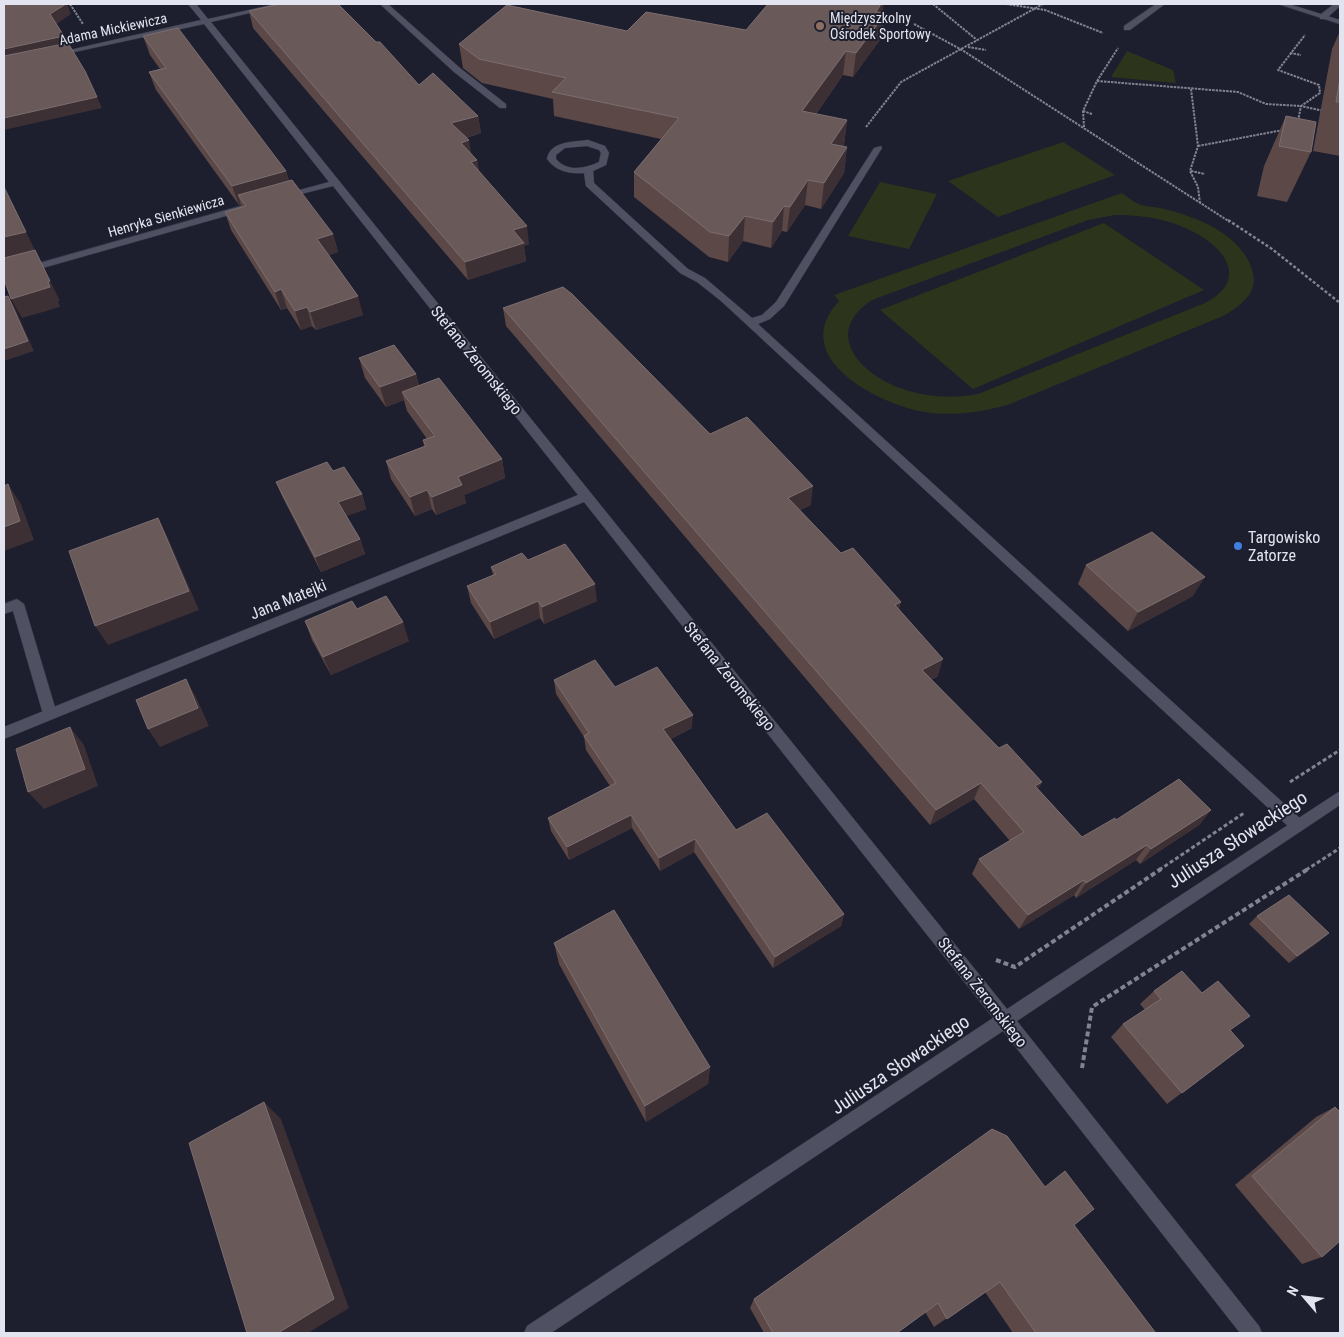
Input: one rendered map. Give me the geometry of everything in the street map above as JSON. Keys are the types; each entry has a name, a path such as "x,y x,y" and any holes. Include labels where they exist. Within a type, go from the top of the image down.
{"street":[{"name":"Stefana Żeromskiego","path":"192,4 204,22 1005,1019 1252,1333"},
{"name":"Adama Mickiewicza","path":"42,56 285,4"},
{"path":"384,4 457,70 503,106"},
{"path":"1127,28 1161,4"},
{"path":"1282,4 1340,22"},
{"path":"1327,18 1338,4"},
{"path":"570,144 595,145 602,148 606,158 602,163 588,170 578,171 560,168 551,159 552,154 556,150 570,144"},
{"path":"588,170 589,184 677,266 701,280 750,323 943,498 1297,825"},
{"path":"278,199 335,183"},
{"name":"Henryka Sienkiewicza","path":"4,276 250,207"},
{"name":"Jana Matejki","path":"4,733 586,497"},
{"path":"4,609 17,604 50,714"},
{"name":"Juliusza Słowackiego","path":"534,1333 1340,797"}],"lane":[{"path":"750,323 766,316 780,304 878,148"}],"path":[{"path":"70,4 86,28"},
{"path":"933,4 977,40"},
{"path":"1006,4 1045,10 1104,34"},
{"path":"878,148 858,138 901,82 1043,4"},
{"path":"1297,124 1301,106 1320,93 1319,85 1278,70 1302,36 1327,18"},
{"path":"914,24 962,50 1272,249 1340,303"},
{"path":"1084,128 1083,112 1097,81 1122,41"},
{"path":"967,47 986,50"},
{"path":"1290,53 1301,55"},
{"path":"1097,81 1238,92 1266,104 1301,106 1330,112"},
{"path":"1191,88 1198,146 1190,171 1198,187 1200,203"},
{"path":"1083,112 1092,114"},
{"path":"1198,146 1282,130 1288,131"},
{"path":"1190,171 1205,174"},
{"path":"987,957 1015,968 1340,750"},
{"path":"1058,1086 1082,1068 1092,1006 1340,848"}],"green space":[{"path":"1127,51 1173,70 1176,83 1111,77"},
{"path":"1063,142 1115,175 998,217 948,181"},
{"path":"880,182 937,194 909,249 848,236"},
{"path":"1122,193 1141,205 1161,208 1194,218 1231,239 1248,260 1254,281 1253,287 1246,299 1223,316 1010,404 976,412 954,414 931,413 900,406 860,386 843,373 830,357 824,340 826,321 839,301 834,295","holes":["1115,215 1153,218 1175,224 1203,237 1224,258 1229,269 1228,281 1220,292 1205,303 978,394 942,396 924,395 906,390 890,384 875,375 853,353 849,340 849,327 857,313 872,300 1088,220"]},
{"path":"1104,223 1204,290 973,389 880,310"}],"building":[{"path":"4,4 66,4 50,14 64,36 4,49"},
{"path":"280,4 338,4 376,42 380,42 419,85 433,73 478,116 451,123 469,140 461,143 477,160 471,162 527,226 513,230 524,243 465,262 249,11"},
{"path":"768,4 881,4 876,12 886,13 856,53 846,51 802,111 847,120 831,144 847,147 824,183 808,180 790,207 784,206 773,222 745,216 729,236 710,232 634,172 679,118 552,92 566,78 479,59 459,44 507,5 627,31 646,12 746,30"},
{"path":"178,28 286,171 232,186 149,72 166,68 143,36"},
{"path":"68,43 85,71 97,97 4,118 4,56"},
{"path":"1340,79 1340,102 1336,102"},
{"path":"1286,116 1316,122 1311,152 1279,146"},
{"path":"292,180 333,234 317,239 358,296 310,312 307,307 295,311 281,289 275,292 225,212 246,206 238,195"},
{"path":"4,187 26,232 4,237"},
{"path":"35,250 50,281 48,282 50,287 11,299 4,279 4,258"},
{"path":"563,287 710,434 747,417 813,486 788,498 841,553 853,548 901,602 895,605 943,659 922,670 999,748 1007,744 1042,782 1035,786 1082,837 1115,818 1116,820 1179,779 1211,810 1151,849 1147,845 1086,883 1084,880 1028,915 979,859 1024,832 981,783 936,810 503,308"},
{"path":"8,296 28,341 4,349 4,297"},
{"path":"394,345 416,374 380,387 359,358"},
{"path":"439,378 502,459 458,477 462,485 432,497 427,490 410,497 386,461 426,446 423,440 435,436 402,392"},
{"path":"327,462 333,471 344,467 362,494 338,502 360,539 315,557 276,482"},
{"path":"8,484 20,521 4,527 4,486"},
{"path":"158,518 189,591 95,626 69,551"},
{"path":"1152,532 1205,577 1138,612 1086,565"},
{"path":"565,544 595,584 542,607 538,601 490,622 467,586 496,574 491,567 522,553 528,560"},
{"path":"386,596 403,622 323,657 305,621 352,601 357,609"},
{"path":"595,660 615,687 657,667 693,715 663,729 736,830 767,813 844,914 775,957 695,839 659,858 631,815 567,847 548,818 616,783 584,736 589,733 554,680"},
{"path":"186,679 198,708 148,729 136,700"},
{"path":"70,727 85,769 28,792 16,749"},
{"path":"1289,895 1329,933 1297,956 1257,916"},
{"path":"614,910 710,1067 645,1106 554,943"},
{"path":"1182,971 1202,993 1218,981 1250,1016 1230,1030 1244,1046 1182,1093 1123,1024 1161,999 1154,991"},
{"path":"264,1102 334,1299 278,1333 247,1333 189,1143"},
{"path":"1335,1107 1340,1112 1340,1241 1322,1257 1252,1176"},
{"path":"992,1129 1007,1136 1045,1187 1065,1171 1094,1209 1074,1225 1154,1333 1036,1333 1000,1282 947,1319 938,1303 897,1333 773,1333 754,1299"}],"place":[{"name":"Międzyszkolny Ośrodek Sportowy","path":"820,26"},
{"name":"Targowisko Zatorze","path":"1238,546"}]}
